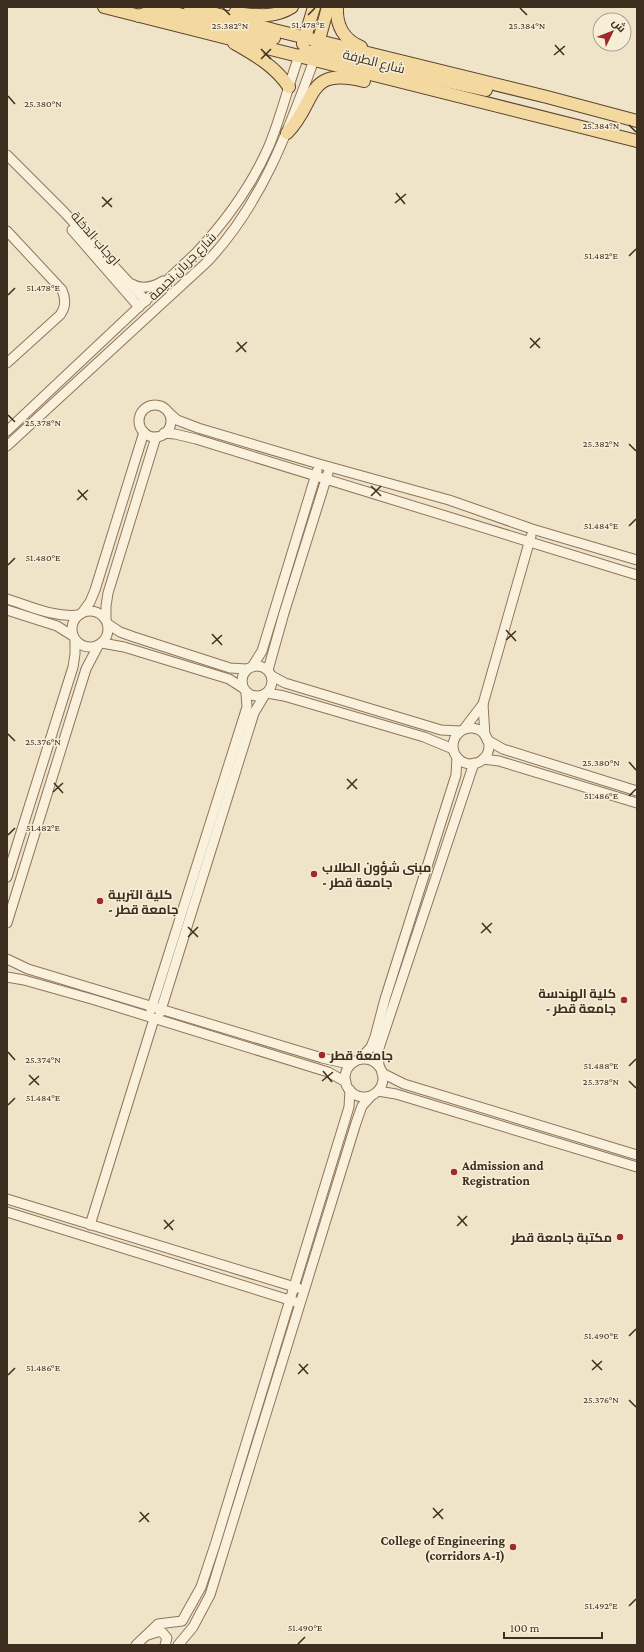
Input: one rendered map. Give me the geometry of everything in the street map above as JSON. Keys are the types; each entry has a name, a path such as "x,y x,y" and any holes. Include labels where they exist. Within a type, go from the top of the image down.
{"main road":[{"path":"104,7 299,56 316,50 391,69 524,98 535,99 547,97"},
{"path":"196,8 265,16 281,13 292,7"},
{"path":"299,56 314,7"},
{"path":"316,50 328,7"},
{"path":"337,7 337,21 342,31 352,43 361,47 368,53"},
{"path":"196,8 304,41 312,44 316,50"},
{"path":"139,16 153,11 163,10 304,41"},
{"path":"221,36 273,68 280,74 289,87"},
{"name":"شارع الطرفة","path":"316,50 368,53 547,97 637,121"},
{"name":"شارع الطرفة","path":"316,50 396,81 637,140"},
{"path":"287,133 300,117 308,98 314,89 329,78 343,77 383,84 396,81"}],"street":[{"name":"شارع جريان نجيمة","path":"7,446 122,342 215,253 233,232 252,204 287,133 316,50"},
{"name":"شارع جريان نجيمة","path":"7,431 196,253 232,211 256,172 275,130 299,56"},
{"name":"اوجاب الدخلة","path":"8,160 64,212 129,283 143,304"},
{"name":"اوجاب الدخلة","path":"34,184 59,216 143,304"},
{"path":"7,231 62,290 65,301 64,308 60,314 8,359"},
{"path":"129,283 141,288 154,286 162,281 185,259 196,253"},
{"path":"637,560 532,529 449,500 329,467 198,428 177,420 163,407 157,405 151,405 145,408 141,412 139,418 140,427 144,432 160,435 175,434 186,436 637,575"},
{"path":"7,923 83,678 89,661 108,633 106,606 108,593 160,435 170,424 169,413"},
{"path":"7,877 72,668 75,654 72,625 90,602 95,590 144,432"},
{"path":"204,857 254,713 265,694 271,688 270,673 279,612 292,550 319,464"},
{"path":"92,1238 90,1225 204,857 247,707 242,678 260,656 279,612 302,552 329,467"},
{"path":"136,1645 159,1624 177,1622 184,1619 201,1587 215,1546 349,1107 350,1090 346,1082 347,1070 375,1048 478,761 488,748 483,704 532,529"},
{"path":"292,550 302,552"},
{"path":"637,791 503,749 474,728 462,730 441,730 285,683 262,667 230,668 134,637 120,632 107,622 101,614 94,611 67,616 9,600 8,610 57,626 84,646 91,647 100,644 124,647 224,677 234,681 253,696 265,694 284,696 424,737 455,753 465,763 478,761 500,761 637,803"},
{"path":"178,1645 193,1627 210,1595 362,1106 382,1083 381,1070 375,1048 456,775 454,739 483,704"},
{"path":"586,788 590,777"},
{"path":"616,796 617,789 620,786"},
{"path":"7,959 28,969 336,1062 370,1060 397,1082 637,1155"},
{"path":"7,977 52,988 328,1072 346,1082"},
{"path":"350,1090 360,1096 374,1093 396,1094 637,1167"},
{"path":"345,1120 356,1124"},
{"path":"7,1199 305,1291"},
{"path":"7,1212 301,1304"},
{"path":"315,1218 326,1221"},
{"path":"80,1234 90,1225"},
{"path":"193,1270 197,1257"},
{"path":"299,1270 310,1273"},
{"path":"215,1546 225,1549"},
{"path":"145,1636 162,1632 167,1638 165,1645"}],"place":[{"name":"مبنى شؤون الطلاب - جامعة قطر","path":"314,874"},
{"name":"كلية التربية - جامعة قطر","path":"100,901"},
{"name":"كلية الهندسة - جامعة قطر","path":"624,1000"},
{"name":"جامعة قطر","path":"322,1055"},
{"name":"Admission and Registration","path":"454,1172"},
{"name":"مكتبة جامعة قطر","path":"620,1237"},
{"name":"College of Engineering (corridors A-I)","path":"513,1547"}]}
